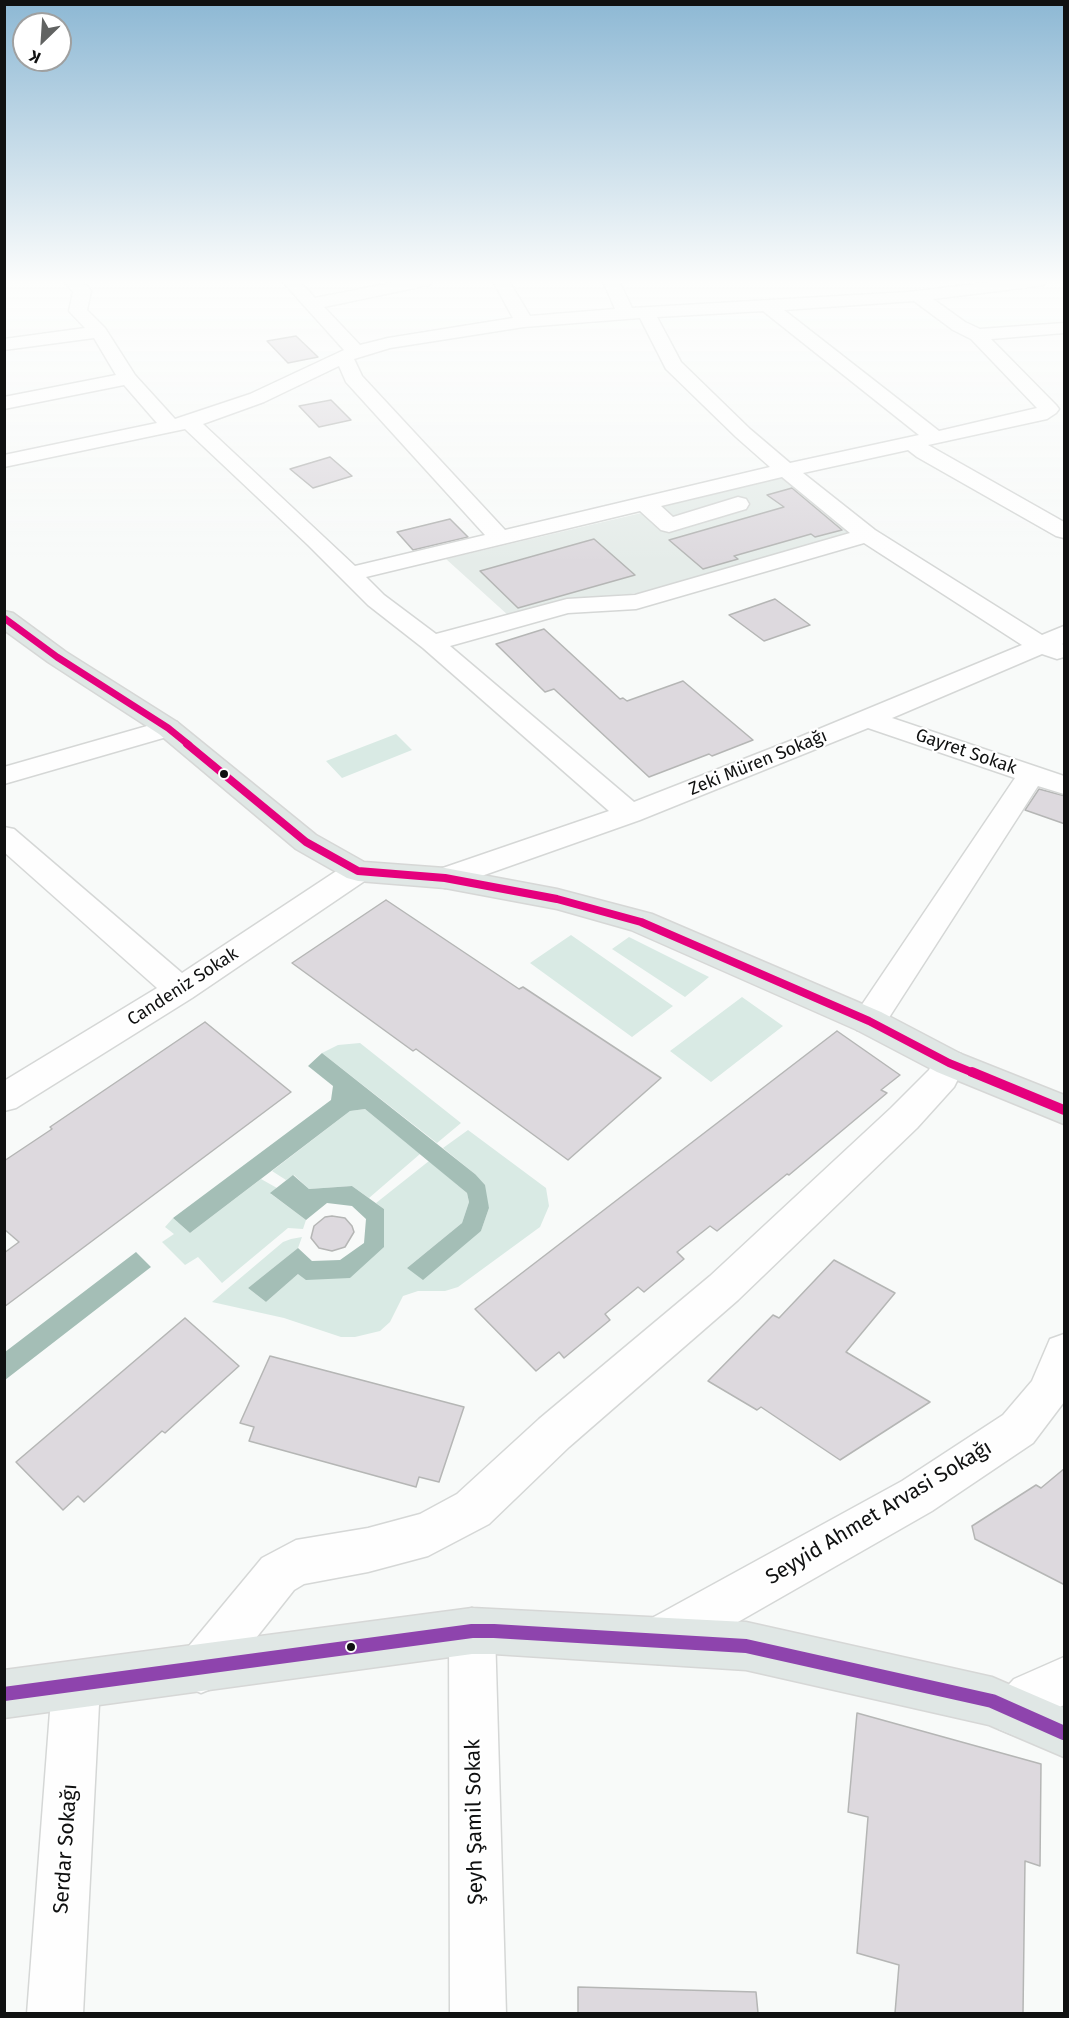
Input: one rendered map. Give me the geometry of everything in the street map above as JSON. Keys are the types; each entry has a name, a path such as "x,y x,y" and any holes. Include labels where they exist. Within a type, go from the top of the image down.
{"main road":[{"path":"4,618 57,657 168,728 306,842 358,871 445,878 557,900 641,922 869,1021 949,1063 1065,1110"},
{"path":"4,1694 472,1631 746,1646 992,1701 1065,1733"}],"street":[{"path":"126,375 350,574 376,600 432,643 630,814"},
{"path":"4,461 180,424 257,398 306,375"},
{"path":"353,375 500,538"},
{"path":"683,375 743,434 867,535 1053,650"},
{"path":"855,375 934,438"},
{"path":"350,574 786,470 1040,415 1049,409 1016,375"},
{"path":"4,403 128,378"},
{"path":"912,442 924,453 1065,531"},
{"path":"644,503 669,525 738,504"},
{"path":"432,643 567,606 636,602 867,535"},
{"name":"Zeki Müren Sokağı","path":"445,878 630,814 868,719 1053,650 1065,633"},
{"name":"Gayret Sokak","path":"868,719 1065,785"},
{"path":"4,776 168,728"},
{"path":"869,1021 1031,774"},
{"path":"4,836 180,990"},
{"name":"Candeniz Sokak","path":"4,1098 180,990 358,871"},
{"path":"201,1669 278,1574 296,1563 369,1550 428,1534 472,1509 554,1433 724,1288 904,1118 942,1078 949,1063"},
{"name":"Seyyid Ahmet Arvasi Sokağı","path":"658,1641 917,1496 1018,1429 1048,1393 1065,1352"},
{"name":"Şeyh Şamil Sokak","path":"472,1631 478,2013"},
{"path":"1016,1712 1031,1696 1065,1681"},
{"name":"Serdar Sokağı","path":"55,2013 76,1685"}],"shaded area":[{"path":"787,476 860,530 657,592 591,597 519,616 509,616 446,559 654,510 658,505"},
{"path":"396,734 412,750 342,778 326,761"},
{"path":"571,935 673,1006 632,1037 530,963"},
{"path":"629,937 709,977 685,997 612,949"},
{"path":"742,997 783,1026 711,1082 670,1051"},
{"path":"360,1043 461,1123 437,1143 322,1053 338,1045"},
{"path":"322,1053 475,1174 485,1185 489,1208 481,1231 423,1280 407,1268 462,1223 469,1202 467,1193 365,1109 350,1111 190,1233 173,1218 331,1100 333,1086 308,1066"},
{"path":"365,1109 420,1154 369,1198 352,1186 309,1189 294,1175 286,1180 272,1171 350,1111"},
{"path":"468,1130 546,1188 549,1206 540,1227 458,1287 445,1291 418,1291 403,1296 390,1322 380,1331 355,1337 341,1337 284,1318 212,1302 283,1242 302,1237 298,1248 248,1288 266,1302 298,1274 350,1278 384,1209 376,1203 429,1161 467,1193 469,1202 462,1223 407,1268 481,1231 489,1208 475,1174 443,1148"},
{"path":"293,1175 309,1189 352,1186 384,1209 384,1247 350,1278 306,1280 298,1274 266,1302 248,1288 298,1248 312,1261 340,1260 364,1243 366,1219 352,1206 327,1203 306,1220 270,1193"},
{"path":"261,1179 277,1188 271,1194 306,1220 303,1229 288,1228 222,1283 198,1257 185,1265 162,1242 174,1234 165,1227 173,1218 190,1233"},
{"path":"136,1252 151,1267 5,1380 5,1352"}],"building":[{"path":"331,400 351,420 319,427 299,406"},
{"path":"330,457 352,476 313,488 290,469"},
{"path":"792,488 842,530 815,537 811,534 734,556 738,559 703,569 669,540 784,507 767,495"},
{"path":"450,519 468,537 413,550 397,532"},
{"path":"594,539 635,575 518,608 480,571"},
{"path":"775,599 810,625 764,641 729,615"},
{"path":"544,629 620,699 627,701 683,681 753,740 649,777 554,689 545,692 496,644"},
{"path":"1039,789 1065,796 1065,824 1025,810"},
{"path":"386,900 519,989 523,987 661,1078 568,1160 416,1049 413,1051 292,963"},
{"path":"205,1022 291,1092 4,1307 4,1253 19,1242 4,1229 4,1161 52,1129 50,1127"},
{"path":"837,1031 900,1075 881,1090 887,1093 789,1175 787,1174 717,1231 710,1226 677,1252 684,1259 644,1292 638,1287 605,1314 610,1320 564,1358 559,1352 536,1371 475,1309"},
{"path":"325,1217 345,1218 354,1232 345,1247 332,1251 319,1248 311,1238 314,1226"},
{"path":"834,1260 895,1293 846,1352 930,1402 840,1460 761,1407 757,1410 708,1381 773,1315 779,1318"},
{"path":"185,1318 239,1366 165,1433 162,1431 84,1502 78,1496 63,1510 16,1462"},
{"path":"270,1356 464,1407 439,1482 419,1477 416,1487 249,1441 254,1427 240,1423"},
{"path":"1065,1468 1065,1585 975,1539 972,1526 1036,1485 1041,1488"},
{"path":"857,1713 1041,1764 1040,1866 1025,1861 1023,2013 895,2013 899,1965 857,1953 868,1817 848,1812"},
{"path":"578,1987 756,1992 758,2013 578,2013"}],"transit line":[{"path":"4,618 57,657 168,728 306,842 358,871 445,878 557,899 641,922 869,1021 949,1063 1064,1110"},
{"path":"4,1694 472,1631 494,1631 746,1646 992,1701 1064,1733"}]}
